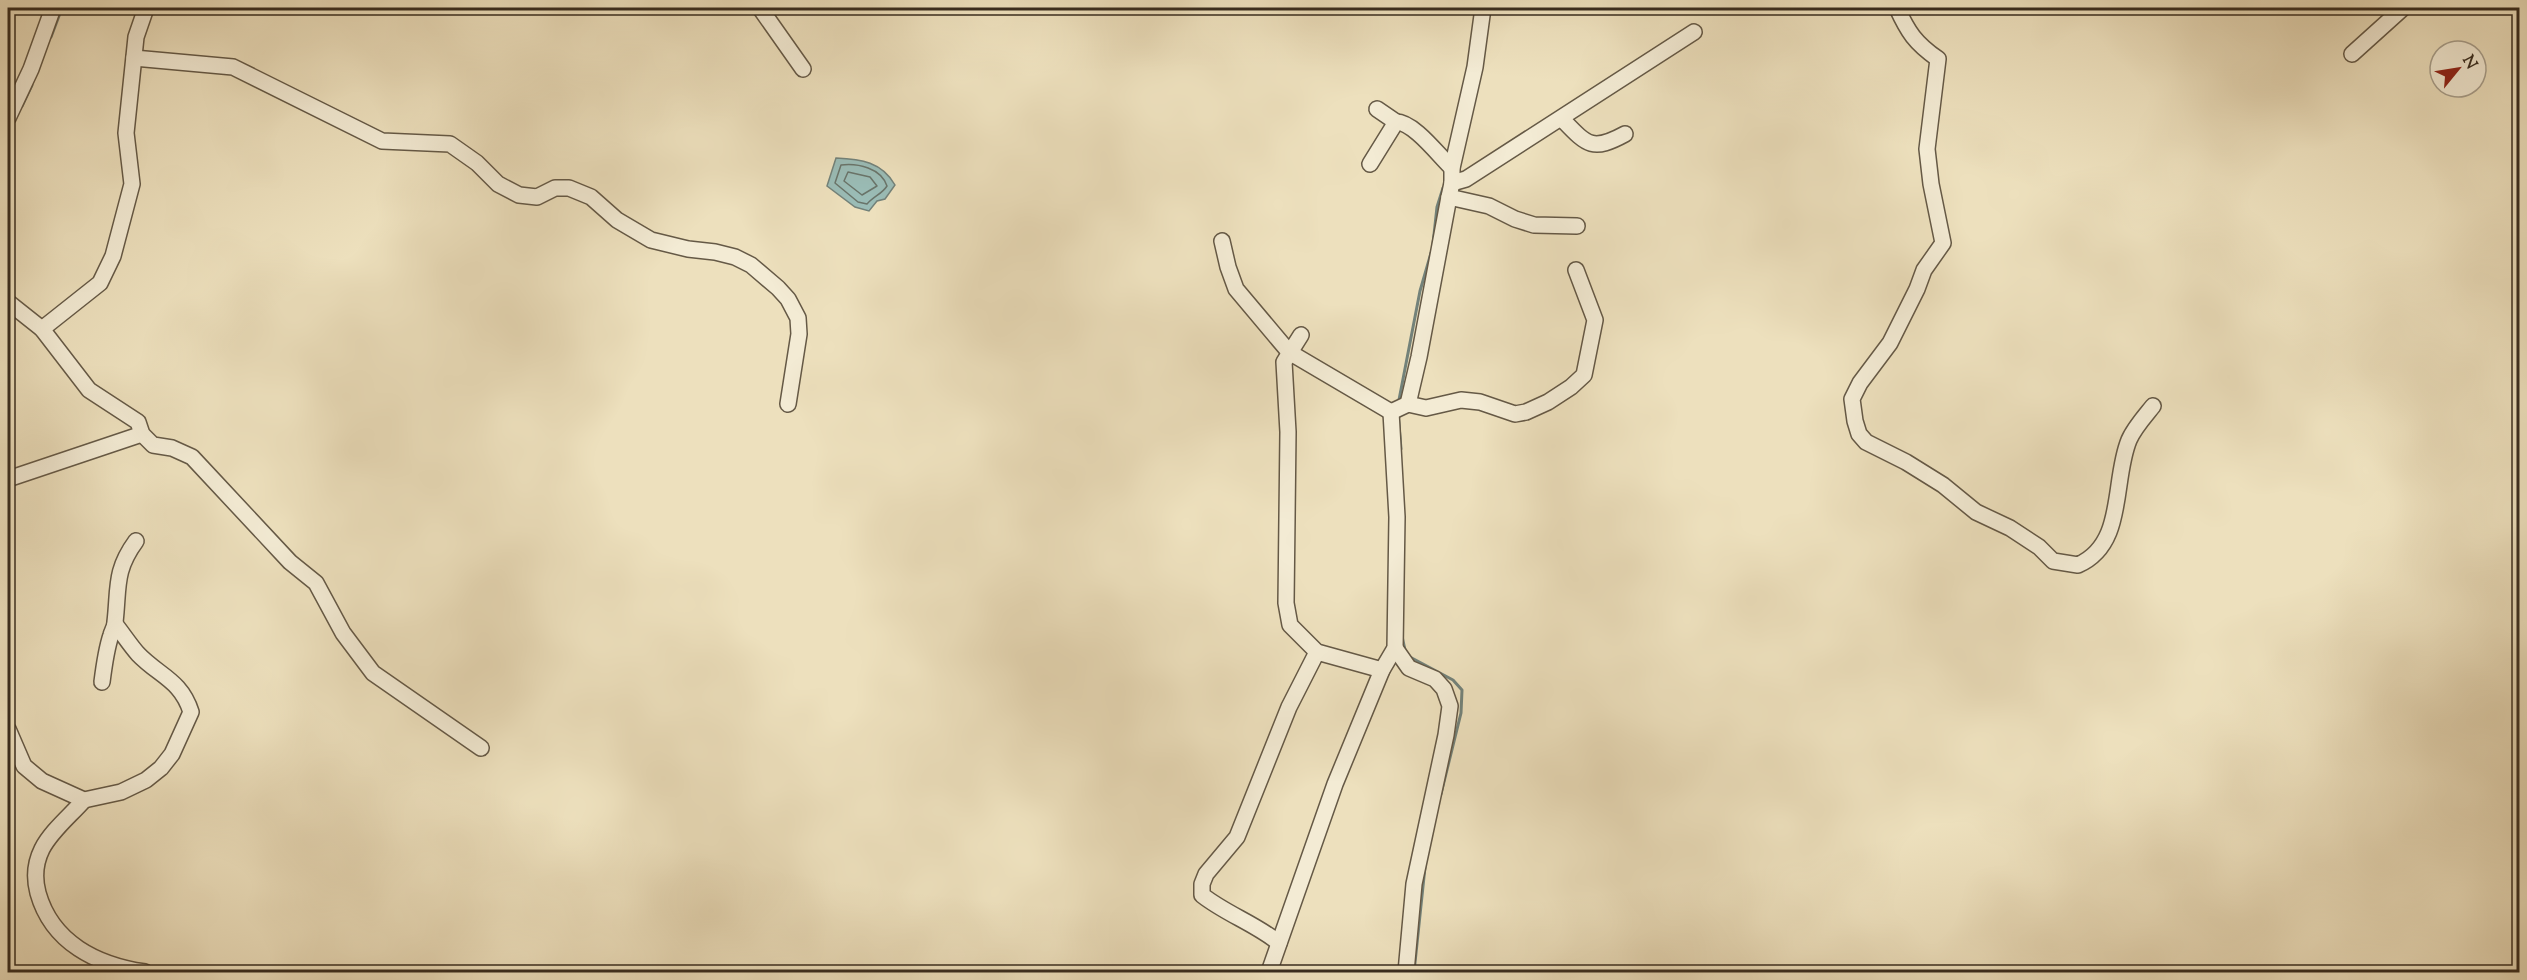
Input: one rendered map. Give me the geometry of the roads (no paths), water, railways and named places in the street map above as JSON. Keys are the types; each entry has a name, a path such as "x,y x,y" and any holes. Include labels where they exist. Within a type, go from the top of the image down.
{"street":[{"path":"8,118 31,69 53,8"},
{"path":"42,329 100,283 113,256 132,184 126,133 136,37 146,8"},
{"path":"760,8 803,69"},
{"path":"1269,972 1335,784 1382,670 1395,648 1399,408 1419,357 1475,68 1483,8"},
{"path":"1897,8 1918,46 1938,59 1928,149 1930,184 1943,243 1924,270 1890,343 1860,383 1852,399 1859,434 1866,442 1906,462 1943,485 1976,512 2010,528 2039,547 2053,561 2078,565 2096,554 2112,527 2118,485 2129,438 2153,406"},
{"path":"2352,54 2403,8"},
{"path":"1451,183 1466,179 1694,32"},
{"path":"134,58 233,67 382,141 450,144 477,163 498,184 519,195 537,197 555,188 569,188 591,197 617,220 651,240 735,257 751,266 778,288 788,299 798,318 799,334 788,404"},
{"path":"1377,109 1396,122 1409,127 1451,183 1489,206 1515,219 1534,225 1577,226"},
{"path":"1562,119 1578,135 1592,144 1608,144 1625,135"},
{"path":"1370,164 1396,122"},
{"path":"1222,241 1236,289 1288,352 1399,408 1426,408 1461,400 1480,402 1515,414 1526,412 1548,402 1571,387 1584,375 1595,320 1576,270"},
{"path":"8,302 42,329 89,390 138,422 142,434 153,446 172,448 192,457 290,562 316,584 343,633 373,673 481,748"},
{"path":"1301,335 1288,352 1284,362 1288,432 1286,603 1290,625 1317,652 1382,670"},
{"path":"8,479 142,434"},
{"path":"102,682 111,633 115,624 115,599 120,572 127,553 136,541"},
{"path":"8,729 24,766 42,781 84,800 121,792 146,780 161,768 172,753 191,712 187,698 173,681 139,655 115,624"},
{"path":"1395,648 1409,668 1435,679 1444,689 1450,706 1446,735 1414,884 1406,972"},
{"path":"1279,943 1268,934 1212,903 1202,895 1202,884 1206,874 1237,837 1289,707 1317,652"},
{"path":"84,800 42,848 34,878 45,916 59,933 107,964 145,972"}],"water":[{"path":"836,158 870,163 884,171 895,185 885,199 877,201 869,211 855,207 827,186"}],"waterway":[{"path":"51,37 62,8"},
{"path":"22,106 32,85"},
{"path":"8,131 12,122"},
{"path":"1433,244 1437,207 1443,188"},
{"path":"1398,405 1420,291 1431,253"},
{"path":"1398,414 1401,449"},
{"path":"1402,636 1405,650"},
{"path":"1408,656 1453,680 1462,690 1461,713 1441,794"},
{"path":"1414,972 1425,867"}]}
